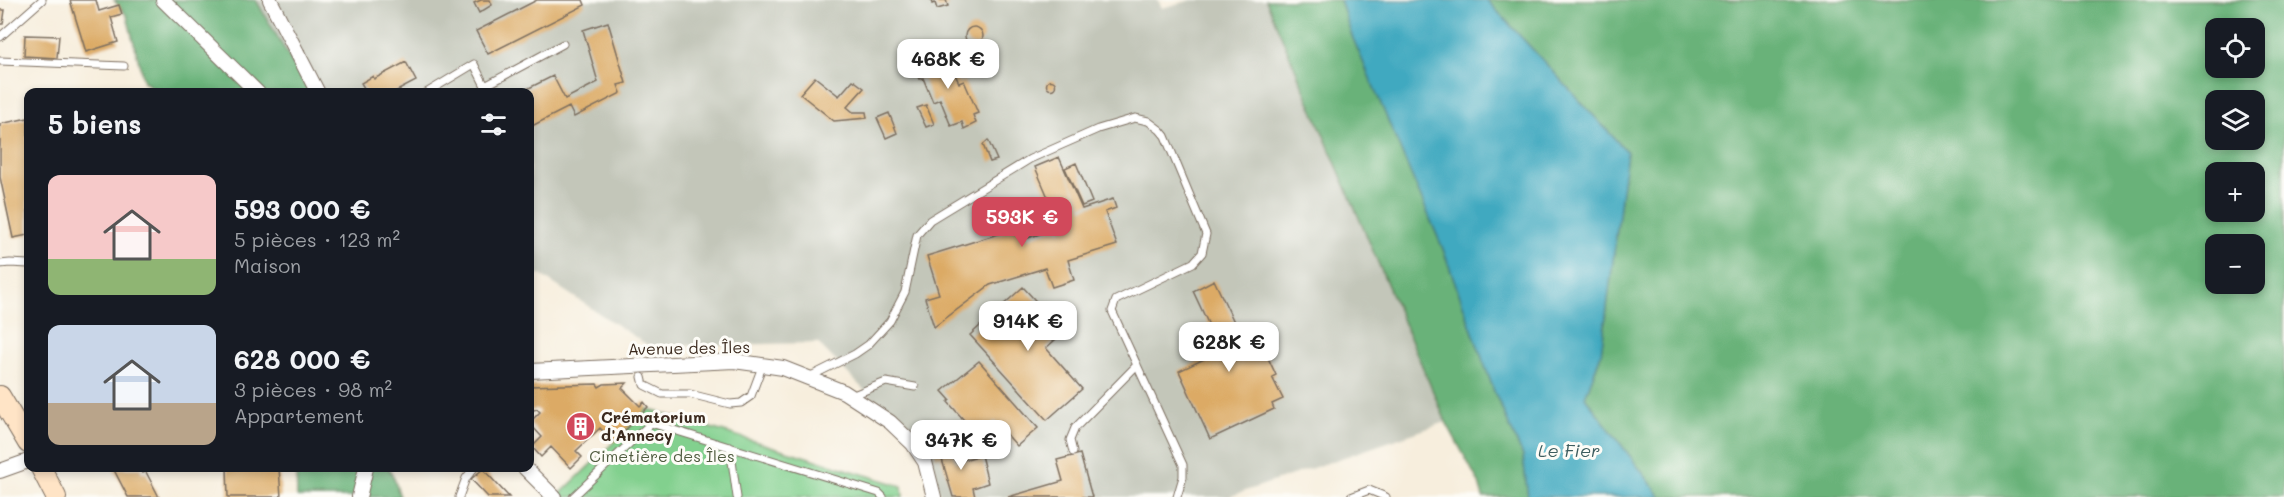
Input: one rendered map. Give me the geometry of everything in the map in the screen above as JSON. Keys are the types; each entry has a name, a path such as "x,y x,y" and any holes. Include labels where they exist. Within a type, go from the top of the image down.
{"main road":[{"path":"0,396 24,435"},
{"path":"43,472 56,497"}],"street":[{"path":"164,0 253,88"},
{"path":"270,0 315,88"},
{"name":"Avenue des Îles","path":"534,371 722,361 763,364 809,377 851,396 890,422 913,444 925,462 934,497"},
{"path":"0,471 24,462"},
{"path":"359,497 365,472"},
{"path":"529,472 554,497"}],"lane":[{"path":"0,37 42,0"},
{"path":"434,88 474,64 485,86 563,44"},
{"path":"0,61 124,66"},
{"path":"809,377 855,354 868,345 890,321 902,300 910,278 917,235 930,220 1030,159 1098,129 1135,118 1155,125 1165,136 1206,234 1202,253 1193,263 1120,297 1114,303 1113,315 1183,465 1183,477 1178,497"},
{"path":"0,264 10,262 24,264"},
{"path":"642,377 644,385 662,394 690,394 736,404 746,401 751,396 763,364"},
{"path":"1073,452 1070,440 1075,428 1137,365"},
{"path":"851,396 886,382 915,387"},
{"path":"573,497 651,423 879,493 883,497"},
{"path":"730,447 737,497"},
{"path":"459,497 471,472"},
{"path":"1351,497 1370,490 1386,497"}],"shaded area":[{"path":"256,0 1158,0 1162,8 1192,0 1266,0 1446,422 1228,497 940,497 926,442 870,396 818,343 649,346 539,274 534,275 534,88 307,88"}],"green space":[{"path":"114,0 256,0 307,88 154,88 144,82 127,16"},
{"path":"1266,0 1340,0 1352,36 1443,249 1494,391 1523,456 1528,497 1483,497 1479,483 1446,422"},
{"path":"1487,0 2284,0 2284,497 1661,497 1585,397 1601,354 1627,152"},
{"name":"Cimetière des Îles","path":"648,409 902,486 903,497 557,497"},
{"path":"296,472 390,472 400,497 297,497"}],"water":[{"name":"Le Fier","path":"1340,0 1487,0 1627,152 1601,354 1585,397 1661,497 1528,497 1523,456 1494,391 1443,249 1352,36"}],"building":[{"path":"70,0 96,0 99,11 119,5 122,14 111,17 118,42 86,52"},
{"path":"490,0 492,5 479,13 474,3"},
{"path":"537,0 583,0 585,5 488,54 476,31"},
{"path":"931,0 946,0 948,6 937,9"},
{"path":"0,10 5,10 3,24 0,24"},
{"path":"608,22 626,83 618,85 621,93 574,117 569,107 534,125 534,88 529,88 553,76 565,99 598,82 583,30"},
{"path":"970,27 978,27 983,32 981,43 970,45 965,40 965,32"},
{"path":"25,35 59,36 57,58 24,56"},
{"path":"945,52 959,83 964,81 978,113 973,115 976,123 964,129 962,122 951,126 940,99 933,102 923,78 919,79 913,66"},
{"path":"406,62 416,81 403,88 364,88 361,83 373,76 374,79"},
{"path":"815,77 839,96 853,80 864,88 847,107 853,112 866,112 867,118 834,121 800,94"},
{"path":"1051,80 1056,85 1051,90 1046,85"},
{"path":"926,105 934,124 926,127 917,108"},
{"path":"889,113 897,133 886,138 877,118"},
{"path":"24,119 24,236 13,238 0,177 0,124"},
{"path":"988,140 997,160 990,162 983,145"},
{"path":"1059,157 1082,209 1113,199 1116,208 1105,212 1117,245 1068,260 1074,280 1052,287 1045,268 990,285 934,327 925,298 939,294 927,256 1024,226 1028,238 1057,228 1059,231 1062,230 1035,167"},
{"path":"1076,163 1092,202 1082,206 1065,168"},
{"path":"1214,280 1247,349 1261,343 1276,375 1272,377 1283,399 1272,404 1274,409 1210,439 1179,371 1221,351 1193,291"},
{"path":"1023,287 1064,332 1046,348 1082,389 1047,420 970,335"},
{"path":"979,361 1038,428 1017,446 995,421 978,436 948,402 950,400 942,391"},
{"name":"Crématorium d'Annecy","path":"627,383 622,388 640,406 644,402 648,407 614,442 600,428 576,451 582,457 571,468 551,447 541,457 534,449 534,445 542,437 534,428 534,418 540,412 537,409 534,410 534,386 597,384 599,387 604,384"},
{"path":"939,439 949,443 956,462 981,455 988,483 973,488 975,497 953,497 941,456 936,457 933,440"},
{"path":"1080,454 1092,497 1008,497 1063,481 1057,460"},
{"path":"115,472 146,472 159,497 128,497"},
{"path":"227,472 279,472 281,497 228,497"},
{"path":"479,472 486,472 509,497 488,497 471,479"}],"place":[{"name":"Crématorium d'Annecy","path":"580,426"}]}
